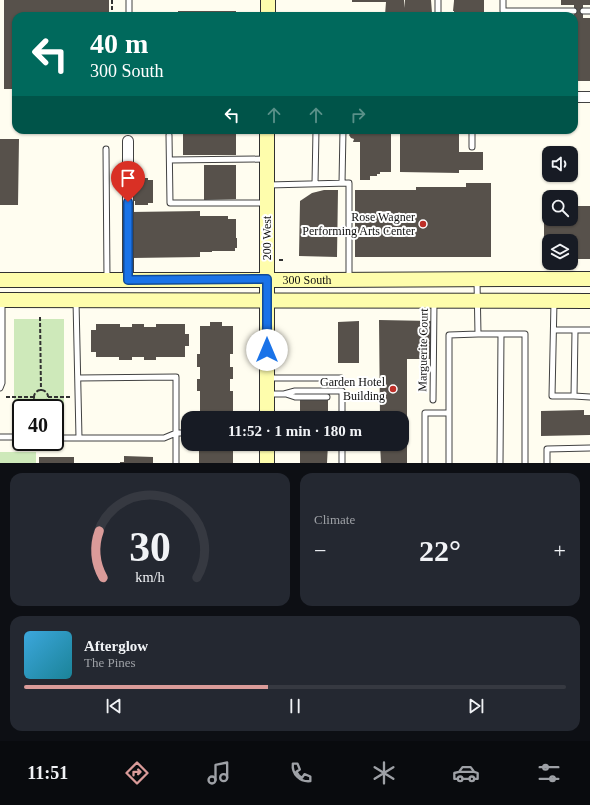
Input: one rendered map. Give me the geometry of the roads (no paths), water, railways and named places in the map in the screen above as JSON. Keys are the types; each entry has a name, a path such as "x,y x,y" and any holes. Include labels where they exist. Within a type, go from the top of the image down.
{"street":[{"path":"268,0 268,12"},
{"path":"578,97 590,97"},
{"name":"200 West","path":"267,134 267,411"},
{"path":"128,141 128,280"},
{"name":"300 South","path":"0,280 590,279"},
{"name":"300 South","path":"1,300 590,300"},
{"path":"267,451 267,463"}],"lane":[{"path":"129,0 129,12"},
{"path":"438,0 438,12"},
{"path":"503,0 503,10 574,11"},
{"path":"584,11 590,11"},
{"path":"169,134 170,203 267,203"},
{"path":"315,183 316,134"},
{"path":"342,183 343,134"},
{"path":"472,134 472,147"},
{"path":"106,149 107,280"},
{"path":"170,160 267,160"},
{"path":"267,185 349,183 349,280"},
{"path":"477,279 478,334"},
{"path":"0,388 2,383 1,300"},
{"path":"76,300 79,438"},
{"name":"Marguerite Court","path":"433,400 434,301"},
{"path":"554,301 552,396 590,397"},
{"path":"554,330 590,330"},
{"path":"574,396 575,331"},
{"path":"500,463 501,334"},
{"path":"449,463 449,335 525,334 525,463"},
{"path":"78,378 176,377 176,463"},
{"path":"267,378 341,378"},
{"path":"286,394 295,391 342,391 342,411"},
{"path":"267,394 286,394 295,397 327,397"},
{"path":"425,463 425,413 449,413"},
{"path":"64,438 164,438 176,433 181,433"},
{"path":"0,437 12,437"},
{"path":"547,463 547,449 590,448"},
{"path":"342,451 342,463"}],"place":[{"name":"Rose Wagner Performing Arts Center","path":"423,224"},
{"name":"Garden Hotel Building","path":"393,389"}]}
